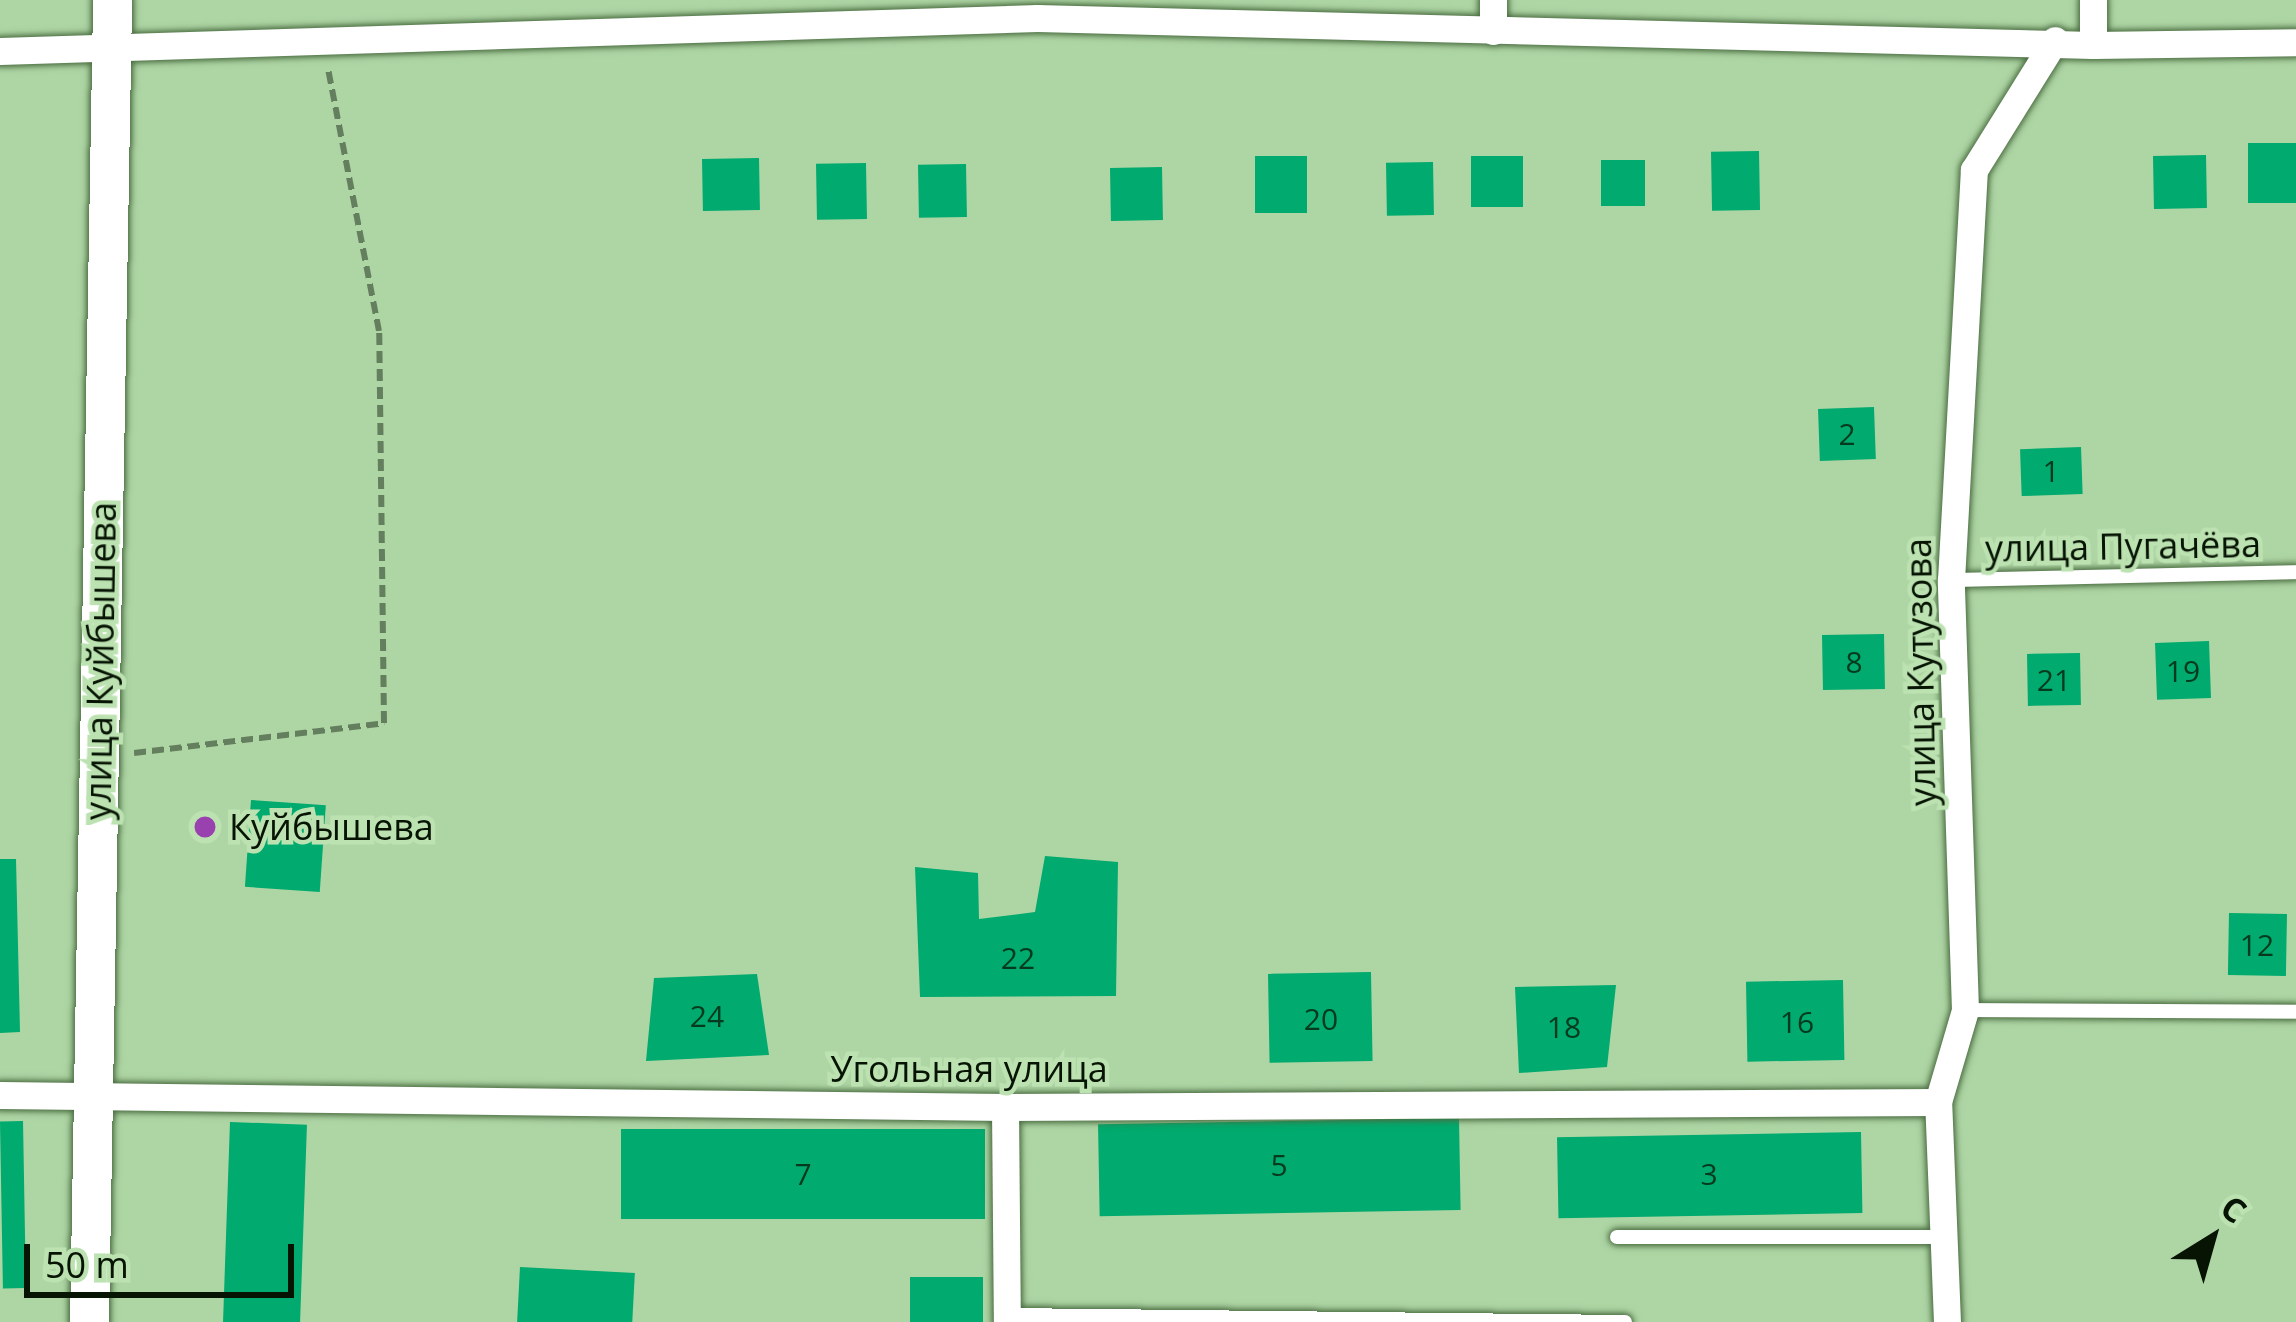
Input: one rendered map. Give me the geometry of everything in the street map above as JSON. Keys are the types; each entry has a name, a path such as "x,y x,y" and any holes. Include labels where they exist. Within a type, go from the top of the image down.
{"street":[{"name":"улица Куйбышева","path":"89,1322 112,0"},
{"path":"1493,0 1493,31"},
{"path":"2093,0 2093,45"},
{"path":"0,51 322,42 1038,9 1493,31 2055,40 2093,45 2296,42"},
{"name":"улица Кутузова","path":"1947,1322 1938,1102 1965,1010 1951,580 1974,170 2055,40"},
{"name":"Угольная улица","path":"0,1095 1005,1107 1938,1102"},
{"path":"1005,1107 1007,1319"}],"lane":[{"name":"улица Пугачёва","path":"1951,580 2296,572"},
{"path":"1965,1010 2296,1012"},
{"path":"1618,1237 1943,1238"},
{"path":"1007,1319 1625,1322"}],"path":[{"path":"98,757 384,723 379,331 322,42"}],"building":[{"path":"2248,143 2296,143 2296,203 2248,203"},
{"path":"1759,151 1760,210 1712,211 1711,152"},
{"path":"2206,155 2207,208 2154,209 2153,156"},
{"path":"1255,156 1307,156 1307,213 1255,213"},
{"path":"1471,156 1523,156 1523,207 1471,207"},
{"path":"759,158 760,210 703,211 702,159"},
{"path":"1601,160 1645,160 1645,206 1601,206"},
{"path":"1433,162 1434,215 1387,216 1386,163"},
{"path":"866,163 867,219 817,220 816,164"},
{"path":"966,164 967,217 919,218 918,165"},
{"path":"1162,167 1163,220 1111,221 1110,168"},
{"path":"1874,407 1876,459 1820,461 1818,409"},
{"path":"2081,447 2083,494 2022,496 2020,449"},
{"path":"1884,634 1885,689 1823,690 1822,635"},
{"path":"2209,641 2211,698 2157,700 2155,643"},
{"path":"2080,653 2081,705 2028,706 2027,654"},
{"path":"251,800 326,805 320,892 245,887"},
{"path":"1045,856 1118,862 1116,996 920,997 915,867 978,873 979,919 1035,912"},
{"path":"0,859 16,859 20,1032 0,1033"},
{"path":"2229,913 2287,914 2286,976 2228,975"},
{"path":"1371,972 1373,1061 1270,1063 1268,974"},
{"path":"757,974 769,1055 646,1061 654,978"},
{"path":"1843,980 1844,1060 1747,1062 1746,982"},
{"path":"1616,985 1607,1067 1519,1073 1515,987"},
{"path":"1459,1118 1461,1210 1100,1216 1098,1124"},
{"path":"0,1121 23,1121 26,1288 3,1288"},
{"path":"230,1122 307,1125 300,1322 223,1322"},
{"path":"621,1129 985,1129 985,1219 621,1219"},
{"path":"1861,1132 1862,1213 1558,1218 1557,1137"},
{"path":"520,1267 635,1273 632,1322 517,1322"},
{"path":"910,1277 983,1277 983,1322 910,1322"}],"place":[{"name":"Куйбышева","path":"205,827"}]}
